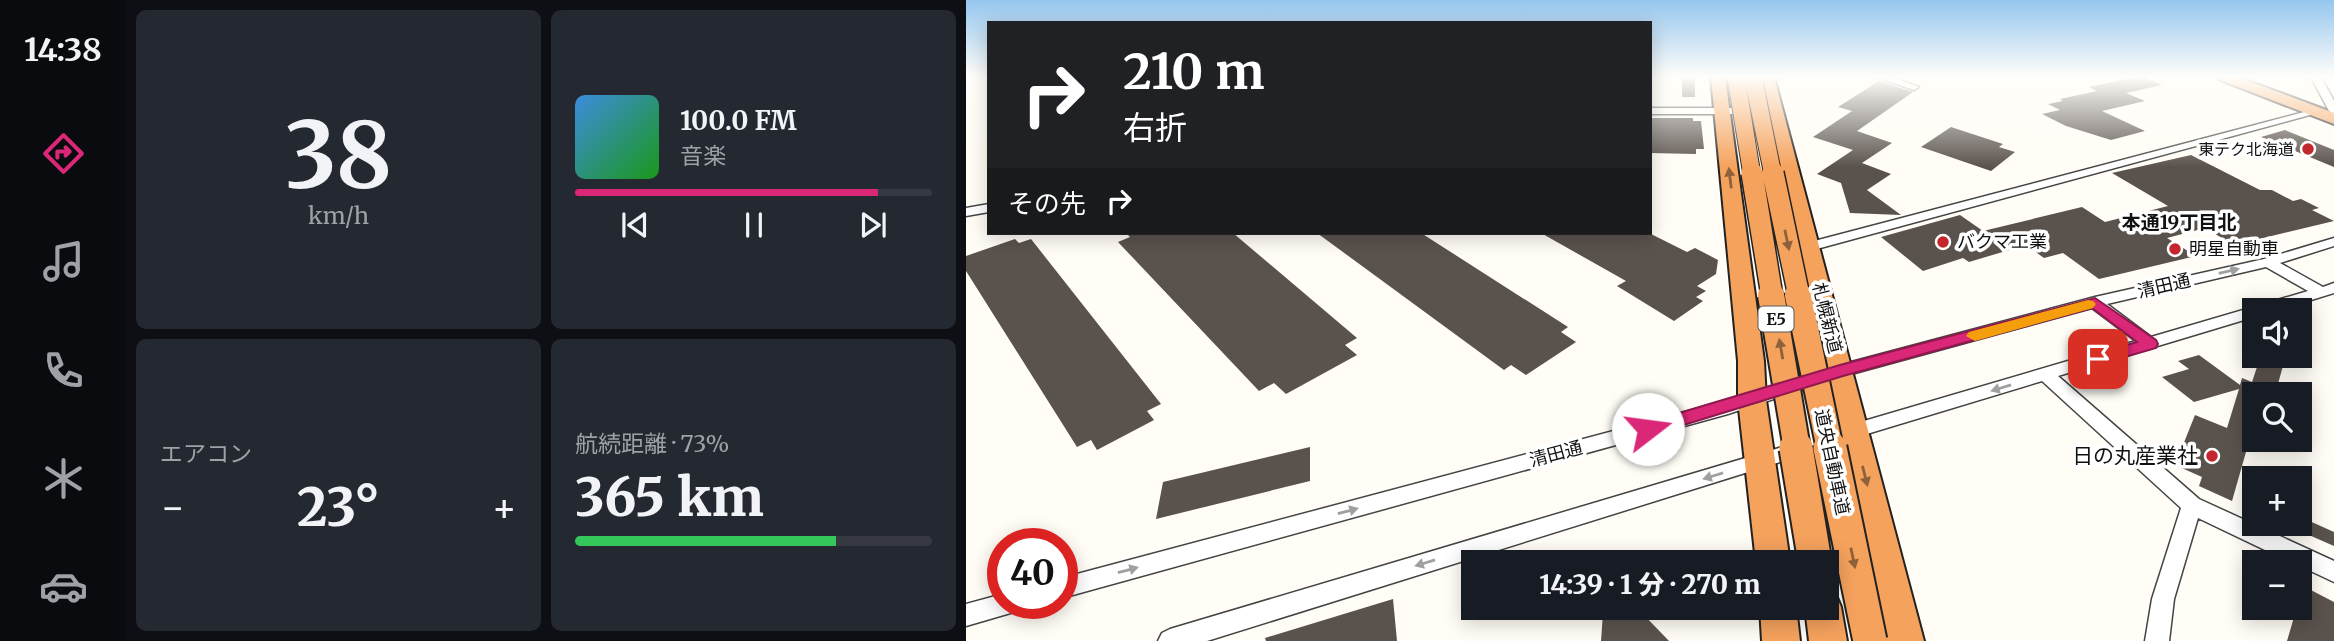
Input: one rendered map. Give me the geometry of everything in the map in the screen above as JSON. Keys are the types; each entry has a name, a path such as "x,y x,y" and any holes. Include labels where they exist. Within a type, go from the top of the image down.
{"highway":[{"path":"1722,107 1751,361 1752,400 1772,550"},
{"name":"道央自動車道","path":"1741,107 1813,550"},
{"name":"道央自動車道","path":"1759,107 1870,641"},
{"name":"札幌新道","path":"1774,107 1905,641"},
{"path":"2303,107 2334,119"},
{"path":"1780,620 1782,641"},
{"path":"1825,620 1828,641"}],"street":[{"path":"1652,111 1775,112"},
{"path":"1808,247 2316,112"},
{"path":"966,212 987,208"},
{"name":"清田通","path":"1078,584 1752,400 1840,371 2095,303 2268,262 2334,242"},
{"path":"2268,262 2327,290"},
{"path":"2301,298 2327,290"},
{"path":"2095,303 2150,344"},
{"path":"1170,641 1854,431 1885,424 2242,316"},
{"path":"2045,374 2192,505 2334,572"},
{"path":"2157,641 2163,599 2192,505"},
{"path":"966,615 987,609"}],"building":[{"path":"1838,107 1892,107 1857,131 1892,143 1862,163 1891,174 1867,190 1901,215 1850,213 1841,183 1817,174 1853,150 1813,137 1852,111"},
{"path":"2054,107 2120,107 2102,111 2145,131 2111,140 2066,126 2042,114 2060,110"},
{"path":"1652,118 1693,118 1693,121 1701,121 1704,149 1696,149 1696,154 1652,153"},
{"path":"1951,127 2003,144 1999,147 2015,152 1991,171 1921,147"},
{"name":"東テク北海道","path":"2285,130 2334,150 2334,167 2261,137"},
{"path":"2191,155 2260,190 2272,190 2293,201 2301,199 2319,208 2312,210 2334,221 2234,245 2205,228 2167,238 2196,256 2099,279 2063,253 2044,258 2026,245 1969,262 1963,258 1923,271 1881,237 1960,215 1983,231 2082,207 2105,222 2168,206 2112,173"},
{"path":"1652,234 1687,252 1695,248 1718,260 1716,274 1697,286 1706,291 1696,297 1703,301 1674,321 1617,286 1626,281 1545,235"},
{"path":"1128,235 1235,235 1357,338 1345,345 1357,355 1286,394 1274,383 1259,391 1118,242 1130,237"},
{"path":"1320,235 1424,235 1568,327 1561,332 1576,342 1526,375 1511,365 1504,370"},
{"path":"1015,239 1019,243 1031,239 1161,404 1147,411 1154,420 1097,450 1091,440 1077,447 966,271 966,256"},
{"path":"2199,355 2240,385 2242,378 2252,382 2242,382 2242,452 2246,452 2232,501 2199,486 2202,477 2175,465 2195,415 2227,428 2239,389 2194,402 2162,377 2189,369 2178,361"},
{"path":"2257,368 2282,368 2278,382 2252,382"},
{"path":"1310,447 1310,481 1156,519 1163,482"},
{"path":"2312,522 2334,532 2334,546 2311,536"},
{"path":"2312,591 2334,602 2334,641 2287,641 2293,620 2312,620"},
{"path":"1393,599 1397,641 1266,641 1265,638"},
{"path":"1602,620 1649,620 1669,641 1601,641"}],"slow traffic":[{"path":"1975,336 2088,304"}],"place":[{"name":"東テク北海道","path":"2308,149"},
{"name":"バクマ工業","path":"1943,242"},
{"name":"明星自動車","path":"2175,249"},
{"name":"日の丸産業社","path":"2212,456"}],"district":[{"name":"本通19丁目北","path":"2179,222"}],"route":[{"path":"1648,429 1840,371 2095,303 2150,344 2098,359"}]}
